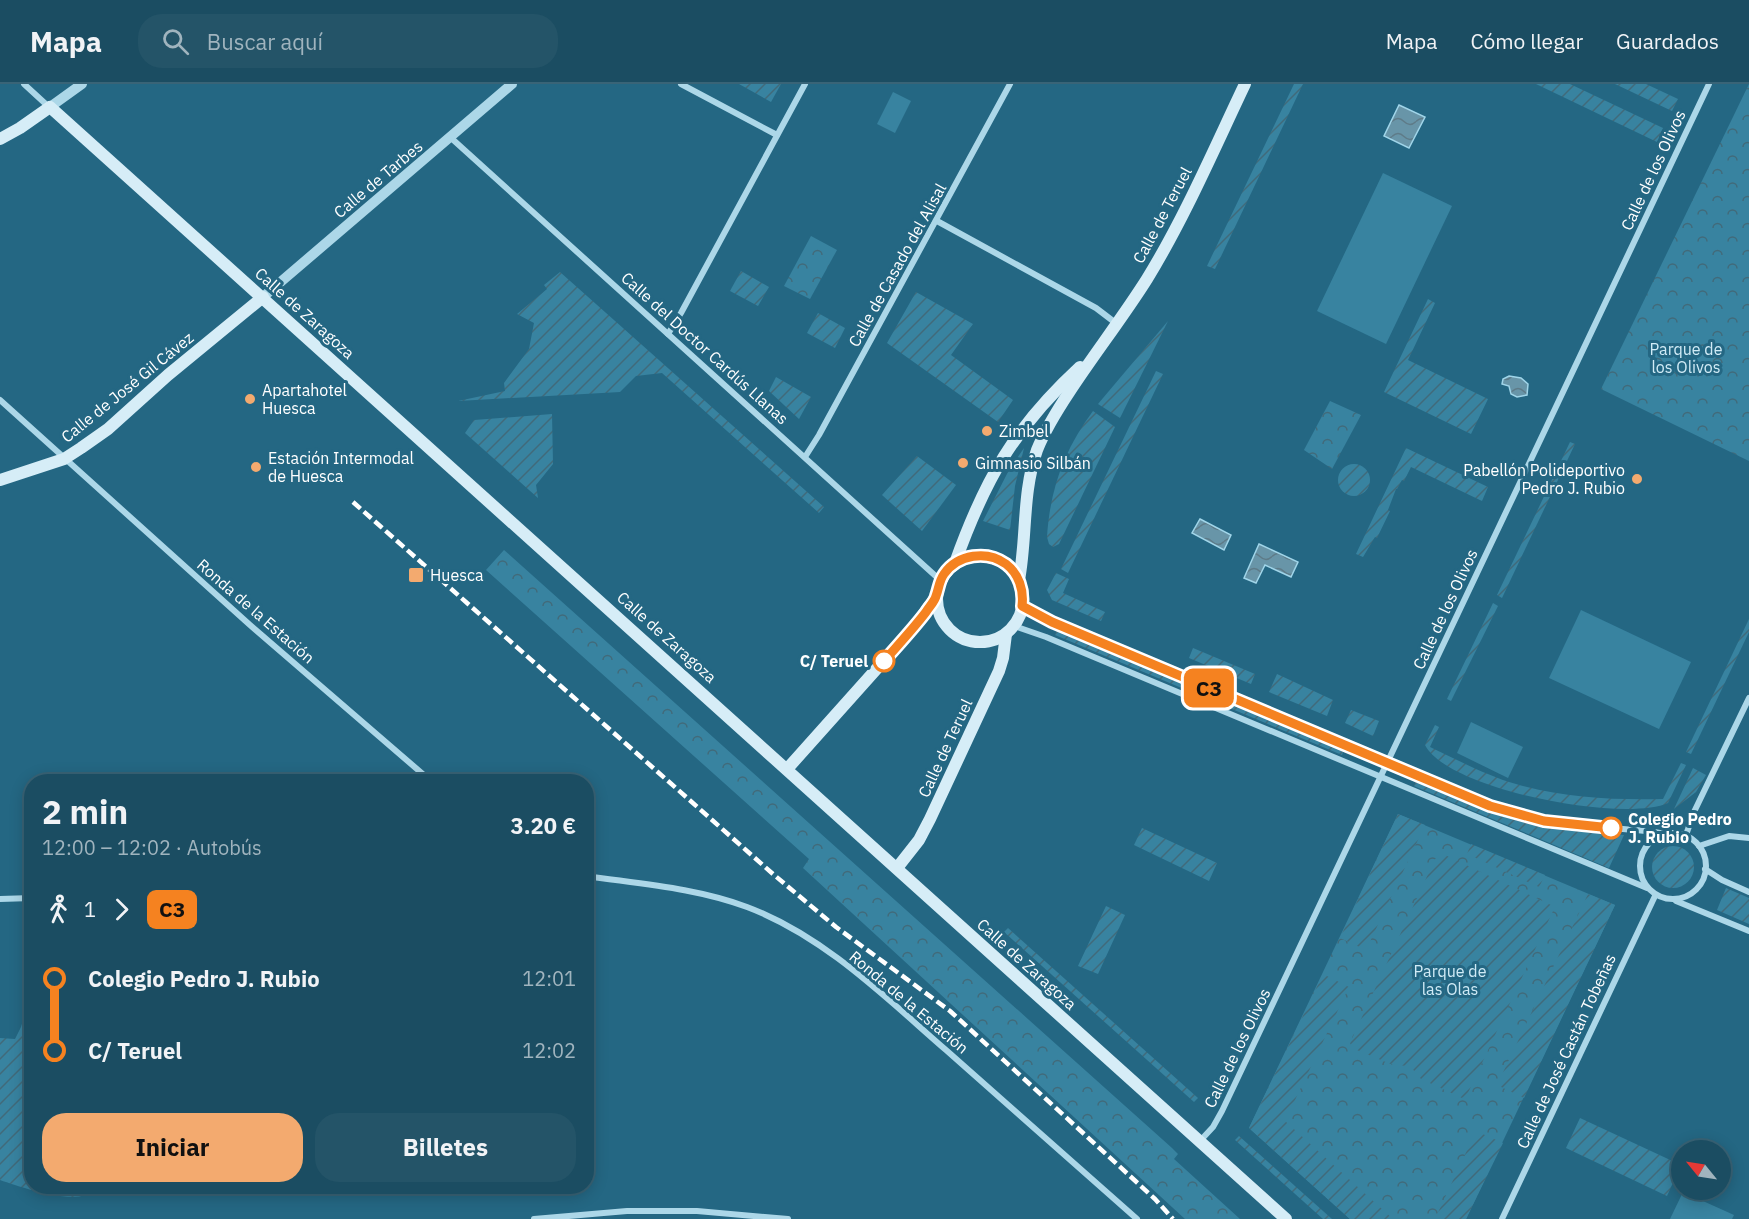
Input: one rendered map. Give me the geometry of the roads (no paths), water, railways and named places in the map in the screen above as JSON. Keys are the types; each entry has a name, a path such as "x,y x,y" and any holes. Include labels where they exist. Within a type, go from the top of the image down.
{"main road":[{"name":"Calle de Teruel","path":"1019,580 1023,550 1024,510 1038,449 1063,402 1147,279 1179,223 1245,84"},
{"path":"0,140 50,107"},
{"name":"Calle de Zaragoza","path":"50,107 788,768 1286,1219"},
{"name":"Calle de José Gil Cávez","path":"0,480 64,459 108,429 168,375 263,297"},
{"name":"Calle de Teruel","path":"955,563 985,488 1012,443 1037,410 1095,353"},
{"path":"970,556 987,556 1009,567 1019,580 1023,593 1022,606 1010,630 986,642 964,640 946,627 937,608 936,597 940,580 955,563 970,556"},
{"path":"788,768 914,627 936,597"},
{"name":"Calle de Teruel","path":"897,868 909,854 930,819 999,671 1010,630"}],"street":[{"name":"Calle de Zaragoza","path":"24,84 50,107"},
{"path":"50,107 82,84"},
{"name":"Calle de Tarbes","path":"263,297 512,84"},
{"path":"681,84 777,135"},
{"path":"668,334 805,84"},
{"name":"Calle de Casado del Alisal","path":"805,457 1011,84"},
{"name":"Calle de los Olivos","path":"1200,1142 1213,1127 1222,1111 1709,84"},
{"name":"Calle del Doctor Cardús Llanas","path":"450,137 940,580"},
{"path":"937,221 1096,308 1117,324"},
{"name":"Ronda de la Estación","path":"0,400 250,625 423,774"},
{"path":"1022,606 1052,622 1490,806 1516,814 1572,825 1645,830 1666,834"},
{"path":"1010,630 1056,641 1647,888"},
{"path":"1686,835 1694,812 1749,698"},
{"path":"1666,834 1686,835 1700,846 1706,861 1697,888 1683,898 1675,900 1655,896 1647,888 1641,876 1641,862 1649,845 1659,836 1666,834"},
{"path":"1700,846 1729,836 1749,837"},
{"path":"1705,869 1722,880 1749,892"},
{"name":"Ronda de la Estación","path":"594,877 684,890 714,897 748,908 795,931 858,973 1137,1219"},
{"name":"Calle de José Castán Tobeñas","path":"1502,1219 1655,896"},
{"path":"0,899 24,898"},
{"path":"1675,900 1749,931"},
{"path":"534,1219 627,1211 697,1211 788,1219"}],"water":[{"path":"1399,105 1425,117 1409,148 1384,136"},
{"path":"1509,376 1521,378 1528,384 1527,395 1517,397 1511,394 1509,386 1502,384 1503,379"},
{"path":"1200,519 1231,535 1224,550 1192,533"},
{"path":"1259,544 1298,562 1291,577 1265,565 1256,583 1244,578"}],"railway":[{"path":"353,502 773,874 836,927 950,1011 1155,1199 1173,1219"}],"place":[{"name":"Apartahotel Huesca","path":"250,399"},
{"name":"Zimbel","path":"987,431"},
{"name":"Gimnasio Silbán","path":"963,463"},
{"name":"Estación Intermodal de Huesca","path":"256,467"},
{"name":"Pabellón Polideportivo Pedro J. Rubio","path":"1637,479"},
{"name":"Huesca","path":"416,575"},
{"name":"C/ Teruel","path":"884,661"},
{"name":"Colegio Pedro J. Rubio","path":"1611,828"}],"park label":[{"name":"Parque de los Olivos","path":"1686,358"},
{"name":"Parque de las Olas","path":"1450,980"}]}
